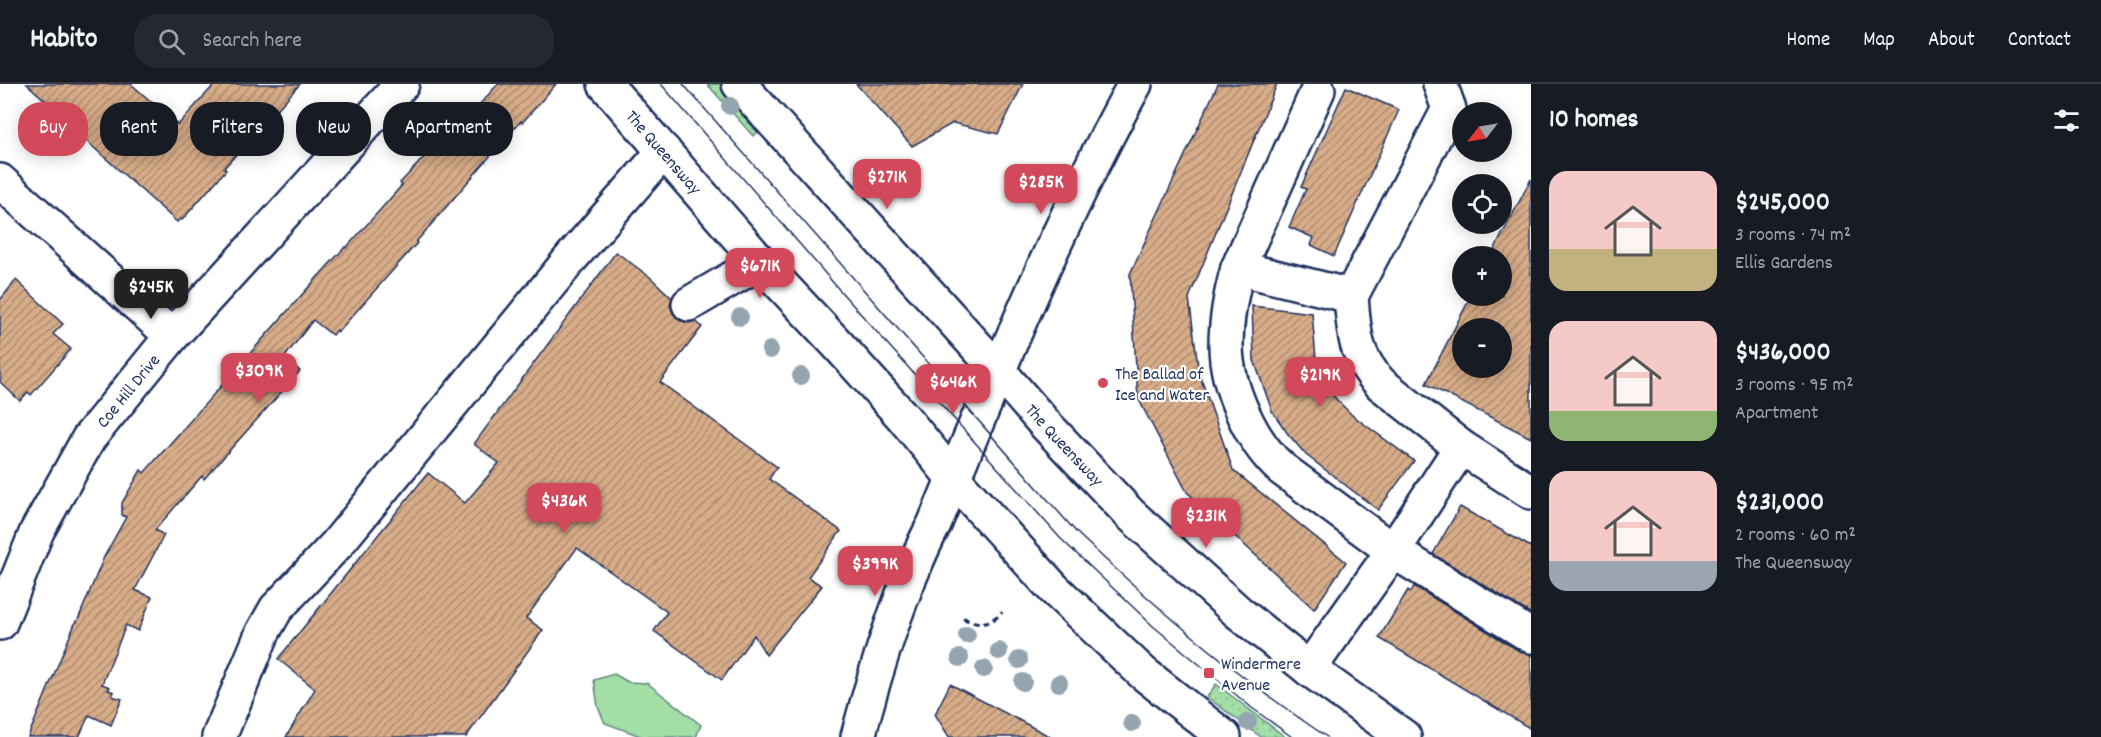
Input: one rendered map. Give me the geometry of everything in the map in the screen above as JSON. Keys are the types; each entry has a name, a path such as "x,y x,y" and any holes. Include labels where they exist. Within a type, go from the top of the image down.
{"main road":[{"name":"Coe Hill Drive","path":"0,623 37,531 89,438 172,336 402,84"},
{"name":"The Queensway","path":"605,84 760,262 896,409 954,479 1054,589 1134,665 1224,737"},
{"name":"The Queensway","path":"739,84 943,312 1130,514 1238,612 1309,669 1404,737"},
{"path":"858,737 874,675 900,602 999,370 1106,136 1135,84"},
{"path":"1440,84 1449,109 1351,296 1356,345 1370,372 1381,384 1461,447 1531,492"},
{"path":"1318,90 1238,268 1227,324 1227,367 1246,419 1269,458 1282,469 1393,551 1531,636"},
{"path":"219,737 263,632 276,609 337,544 572,257 664,151"},
{"path":"0,181 172,336"},
{"path":"689,303 760,262"},
{"path":"1238,268 1351,296"},
{"path":"1309,669 1393,551 1461,447"}],"path":[{"path":"963,618 975,624 985,624 994,620 1002,612"}],"green space":[{"path":"707,84 722,84 761,129 753,136"},
{"path":"614,674 628,682 647,683 701,725 696,737 643,737 605,723 598,707 594,680"},
{"path":"1216,684 1285,737 1261,737 1207,697"}],"building":[{"path":"27,84 131,84 152,102 100,102 100,153 88,142 88,102 47,102"},
{"path":"215,84 300,84 284,102 199,102"},
{"path":"498,84 556,84 513,130 513,102 482,102"},
{"path":"856,84 1023,84 998,134 953,123 912,146"},
{"path":"1218,84 1277,84 1189,298 1199,373 1233,470 1346,562 1314,609 1187,492 1138,398 1130,274"},
{"path":"1346,87 1399,110 1334,256 1311,245 1314,238 1289,227 1306,189 1301,187"},
{"path":"190,112 190,156 235,156 224,168 226,170 182,220 177,222 103,156 178,156 178,125"},
{"path":"425,156 490,156 338,332 337,330 332,335 313,320 284,358 300,371 204,479 202,476 155,530 164,535 135,590 152,597 138,631 126,625 102,684 110,687 108,690 114,692 112,696 122,699 111,725 89,715 79,737 28,737 104,557 126,517 122,515 122,503 141,470 144,473 389,200 402,185 400,183"},
{"path":"1531,179 1531,438 1426,384 1452,333 1452,378 1512,378 1512,318 1460,318 1466,306 1512,306 1512,246 1496,246 1502,234 1512,234 1512,216"},
{"path":"616,252 650,277 672,298 670,305 679,320 689,323 696,321 702,327 660,382 777,467 769,479 841,531 808,577 822,586 766,655 754,635 722,680 654,631 667,612 577,548 526,618 543,630 466,737 286,737 315,689 278,659 428,473 465,503 499,463 474,444"},
{"path":"16,280 63,324 53,334 71,349 31,395 28,392 20,401 0,382 0,300"},
{"path":"1252,306 1312,313 1316,359 1323,380 1336,399 1352,415 1414,461 1378,510 1306,455 1272,411 1254,360"},
{"path":"1460,507 1531,547 1531,614 1433,554"},
{"path":"1414,586 1521,652 1531,655 1531,729 1379,638 1408,590 1411,592"},
{"path":"950,684 1051,737 949,737 935,714"}],"tram line":[{"path":"661,84 843,294 1060,538 1153,626 1252,708 1292,737"},
{"path":"683,84 1077,533 1136,588 1229,666 1327,737"}],"place":[{"name":"The Ballad of Ice and Water","path":"1103,383"},
{"name":"Windermere Avenue","path":"1209,673"}]}
